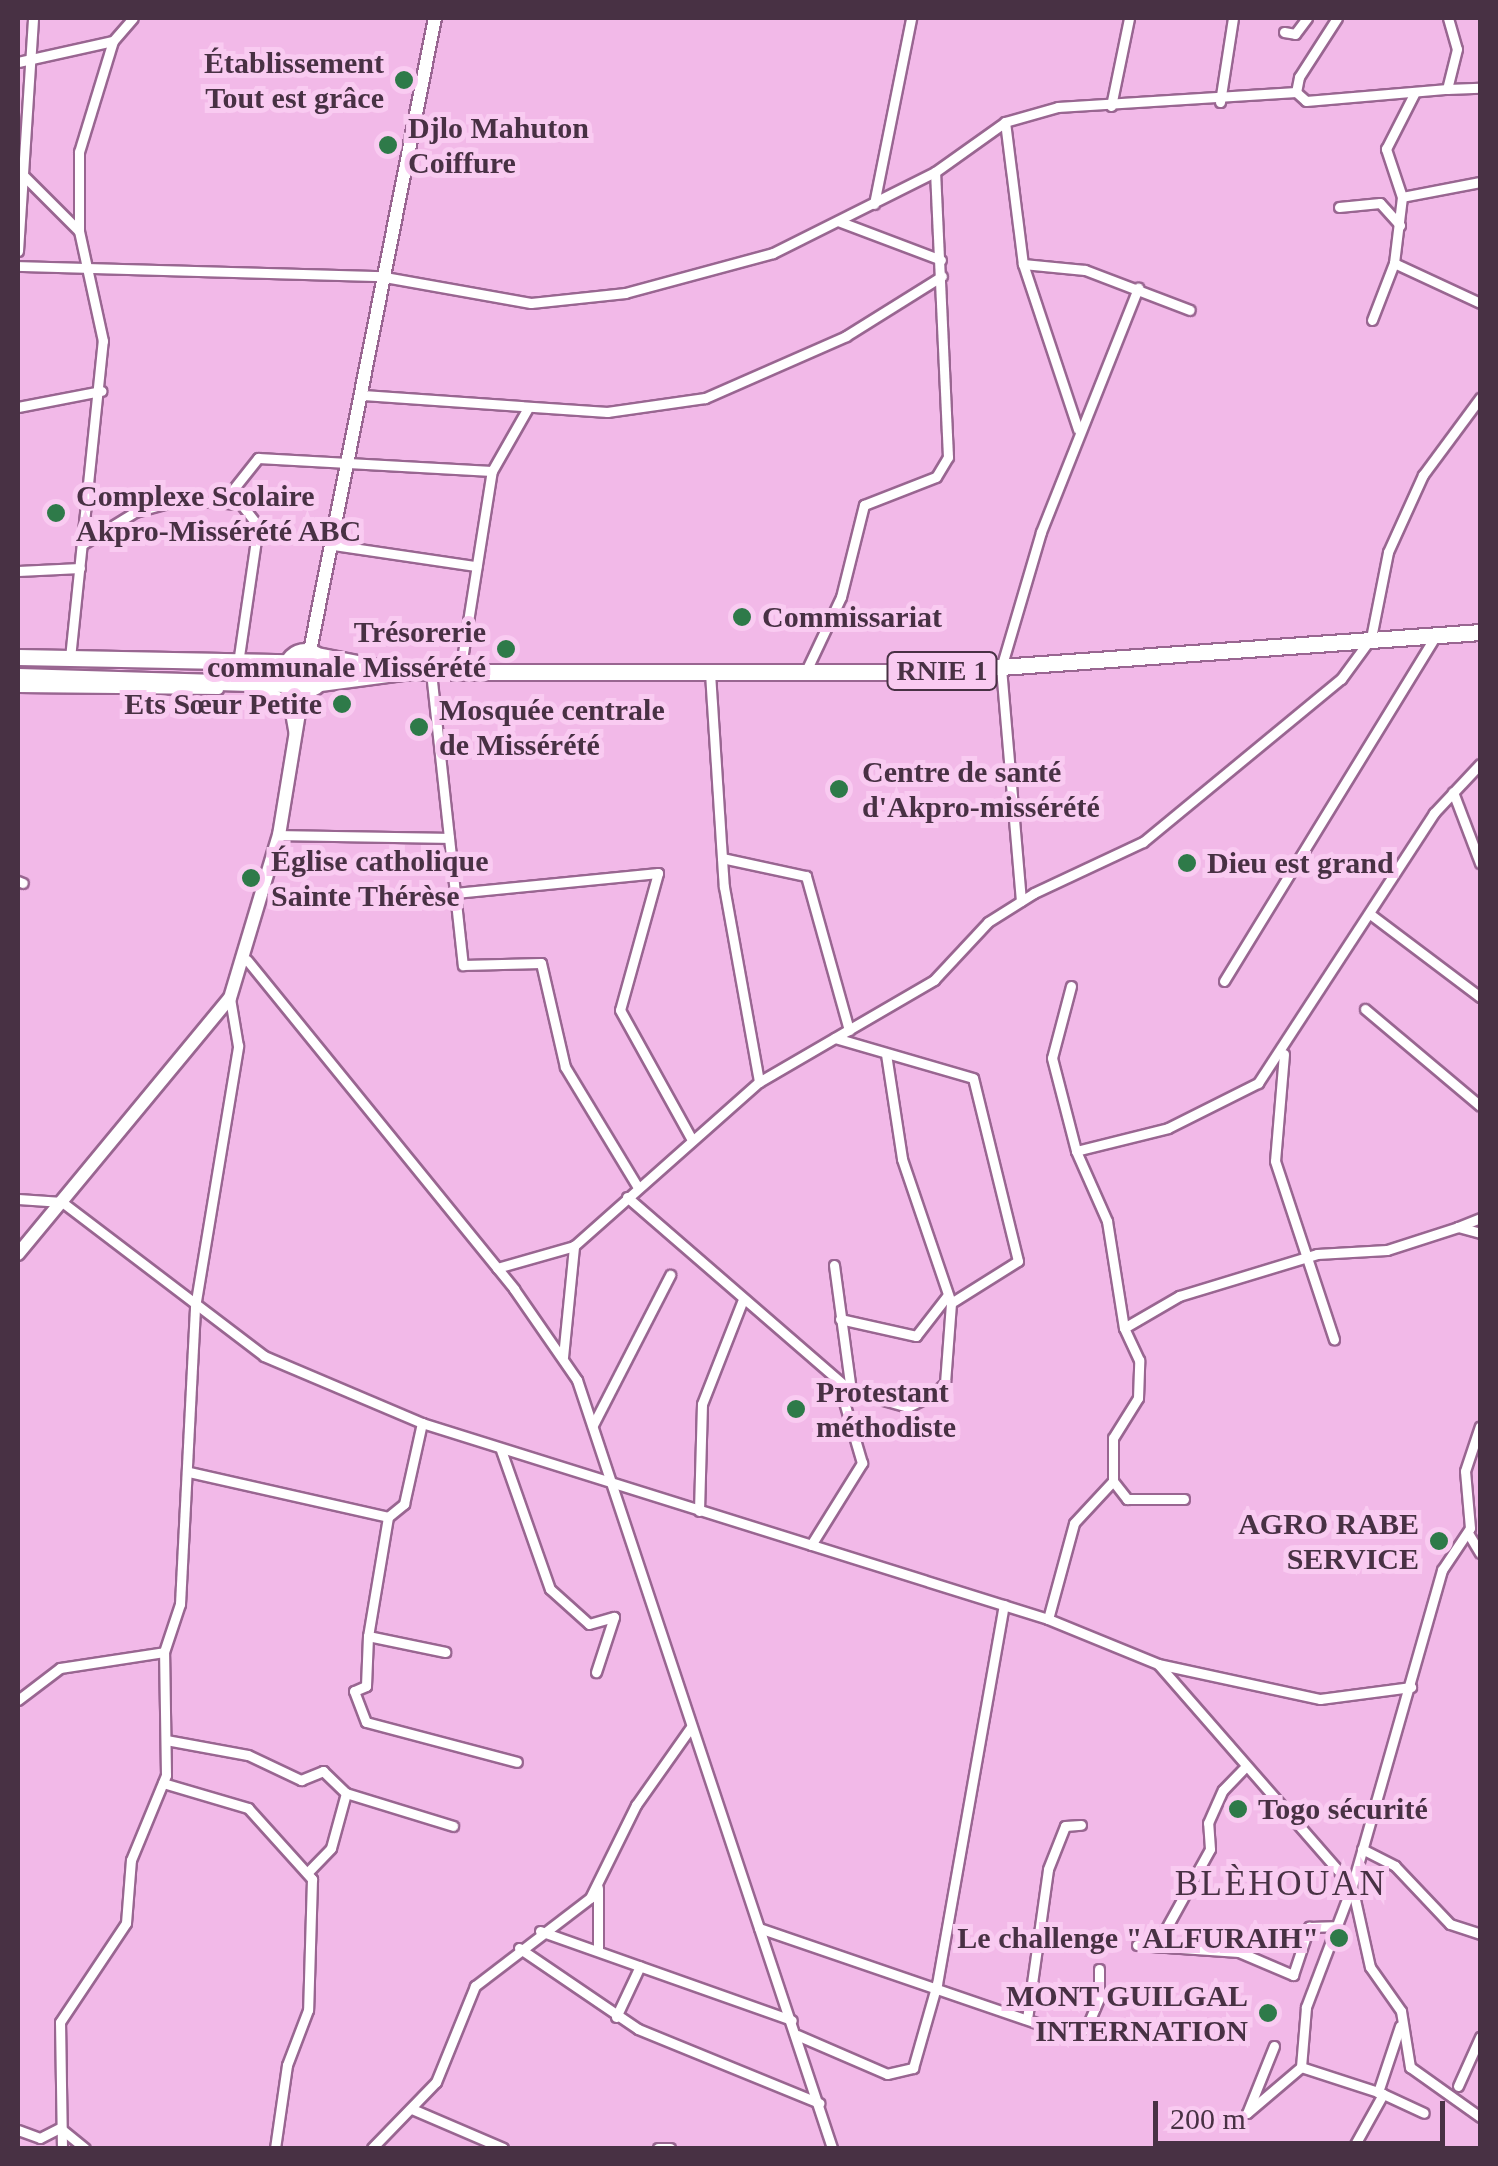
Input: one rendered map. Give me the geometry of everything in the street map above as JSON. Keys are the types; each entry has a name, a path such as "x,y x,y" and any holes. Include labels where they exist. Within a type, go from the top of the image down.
{"highway":[{"name":"RNIE 1","path":"18,676 298,687 402,672 805,674 1002,668 1480,632"},
{"name":"RNIE 1","path":"313,653 402,672"},
{"path":"18,657 239,657 288,662 313,653 320,683"},
{"path":"288,662 298,687"}],"main road":[{"path":"313,653 363,396 380,276 436,18"},
{"path":"18,1254 230,998 247,960 278,835 298,687"}],"street":[{"path":"18,250 20,172 33,18"},
{"path":"70,658 101,392 101,312 79,231 80,152 113,41 133,18"},
{"path":"874,204 911,18"},
{"path":"1112,106 1129,18"},
{"path":"1220,102 1234,18"},
{"path":"1284,32 1295,34 1307,18"},
{"path":"1296,92 1311,49 1337,18"},
{"path":"1447,90 1457,49 1448,18"},
{"path":"18,62 113,41"},
{"path":"18,266 86,261 380,276 531,303 625,293 712,275 838,221 935,172 1005,122 1112,106 1220,102 1296,92 1306,100 1480,88"},
{"path":"1372,320 1394,264 1400,226 1402,197 1386,148 1415,93"},
{"path":"1005,122 1022,264 1079,430"},
{"path":"20,172 79,231"},
{"path":"805,674 840,598 862,508 936,477 948,457 935,172"},
{"path":"1402,197 1480,182"},
{"path":"1339,207 1380,203 1400,226"},
{"path":"838,221 941,260"},
{"path":"1022,264 1138,288 1190,310"},
{"path":"1394,264 1480,304"},
{"path":"363,396 608,412 724,392 846,336 942,276"},
{"path":"1021,901 1002,668 1079,430 1138,288"},
{"path":"18,408 101,392"},
{"path":"496,1268 574,1246 691,1138 760,1082 934,980 1021,901 1185,812 1342,679 1371,638 1399,526 1423,476 1480,398"},
{"path":"460,672 492,471 528,408"},
{"path":"83,544 135,512 227,498 258,458 492,471"},
{"path":"227,498 258,526 239,657"},
{"path":"333,545 476,566"},
{"path":"18,572 80,568"},
{"path":"1224,981 1436,634"},
{"path":"431,672 463,964 541,963 565,1067 637,1186"},
{"path":"710,674 722,858 760,1082"},
{"path":"18,687 270,689 288,701 294,736"},
{"path":"1076,1151 1168,1128 1258,1083 1284,1051 1453,792 1480,764"},
{"path":"1453,792 1480,864"},
{"path":"278,835 449,838"},
{"path":"722,858 806,876 849,1030"},
{"path":"455,892 658,874 620,1010 691,1138"},
{"path":"1370,914 1480,997"},
{"path":"247,960 496,1268 563,1357 593,1425 832,2148"},
{"path":"1071,986 1052,1058 1076,1151 1107,1221 1124,1328 1141,1386 1114,1438 1114,1480 1101,1504"},
{"path":"62,2148 60,2022 126,1923 131,1860 162,1783 166,1740 164,1652 180,1604 195,1308 238,1046 230,998"},
{"path":"1365,1009 1480,1106"},
{"path":"835,1038 969,1072 1017,1245 1010,1273 949,1300 916,1336 840,1319"},
{"path":"1284,1051 1275,1161 1334,1340"},
{"path":"627,1197 742,1302 838,1382 851,1391 908,1407 943,1387 949,1300 902,1159 886,1054"},
{"path":"1258,1083 1277,1100"},
{"path":"18,1199 62,1202 195,1308 301,1377 501,1450 1048,1618 1158,1664 1320,1699 1411,1687"},
{"path":"1124,1328 1179,1296 1307,1262 1317,1254 1388,1250 1480,1218"},
{"path":"1458,1227 1480,1233"},
{"path":"563,1357 574,1246"},
{"path":"1305,1246 1317,1254"},
{"path":"834,1265 851,1391"},
{"path":"593,1425 670,1275"},
{"path":"699,1510 702,1404 742,1302"},
{"path":"810,1545 862,1463 838,1382"},
{"path":"422,1422 404,1504 388,1518 368,1636 366,1686 354,1691 366,1722 518,1762"},
{"path":"1480,1426 1465,1471 1468,1533 1480,1553"},
{"path":"501,1450 550,1589 589,1624 614,1618 596,1672"},
{"path":"188,1472 388,1518"},
{"path":"1114,1480 1127,1499"},
{"path":"1048,1618 1074,1523 1101,1504 1127,1499 1184,1499"},
{"path":"1274,2046 1247,2113 1301,2067 1306,2007 1352,1886 1445,1560 1468,1533"},
{"path":"797,2035 898,2074 912,2068 937,1984 1004,1605"},
{"path":"368,1636 445,1652"},
{"path":"18,1700 60,1668 164,1652"},
{"path":"1158,1664 1243,1769 1352,1886 1370,1967 1396,2000 1400,2026 1418,2080 1480,2117"},
{"path":"598,1950 598,1886 636,1805 691,1727"},
{"path":"166,1740 248,1755 301,1780 323,1771 346,1793 452,1826"},
{"path":"1158,1943 1210,1849 1208,1822 1223,1790 1243,1769"},
{"path":"162,1783 248,1808 308,1872"},
{"path":"275,2148 287,2065 308,2010 308,1872 330,1848 346,1793"},
{"path":"1027,2019 1048,1870 1066,1826 1080,1825"},
{"path":"1362,1849 1395,1866 1450,1924 1480,1934"},
{"path":"372,2148 436,2082 466,1998 519,1948 598,1886"},
{"path":"1138,1945 1158,1943 1239,1952 1293,1975 1308,1928 1334,1926"},
{"path":"759,1928 1079,2034 1100,1998 1099,1969"},
{"path":"540,1932 792,2020"},
{"path":"519,1948 616,2017 818,2103"},
{"path":"616,2017 640,1966"},
{"path":"1352,2148 1380,2093 1400,2026"},
{"path":"1458,2086 1480,2037"},
{"path":"1301,2067 1380,2093 1424,2113"},
{"path":"412,2109 503,2148"},
{"path":"18,2130 40,2138 60,2128"},
{"path":"60,2128 85,2148"},
{"path":"658,2148 670,2148"}],"place":[{"name":"Établissement Tout est grâce","path":"404,80"},
{"name":"Djlo Mahuton Coiffure","path":"388,145"},
{"name":"Complexe Scolaire Akpro-Missérété ABC","path":"56,513"},
{"name":"Commissariat","path":"742,617"},
{"name":"Trésorerie communale Missérété","path":"506,649"},
{"name":"Ets Sœur Petite","path":"342,704"},
{"name":"Mosquée centrale de Missérété","path":"419,727"},
{"name":"Centre de santé d'Akpro-missérété","path":"839,789"},
{"name":"Dieu est grand","path":"1187,863"},
{"name":"Église catholique Sainte Thérèse","path":"251,878"},
{"name":"Protestant méthodiste","path":"796,1409"},
{"name":"AGRO RABE SERVICE","path":"1439,1541"},
{"name":"Togo sécurité","path":"1238,1809"},
{"name":"Le challenge \"ALFURAIH\"","path":"1339,1938"},
{"name":"MONT GUILGAL INTERNATION","path":"1268,2013"}],"district":[{"name":"BLÈHOUAN","path":"1281,1884"}]}
